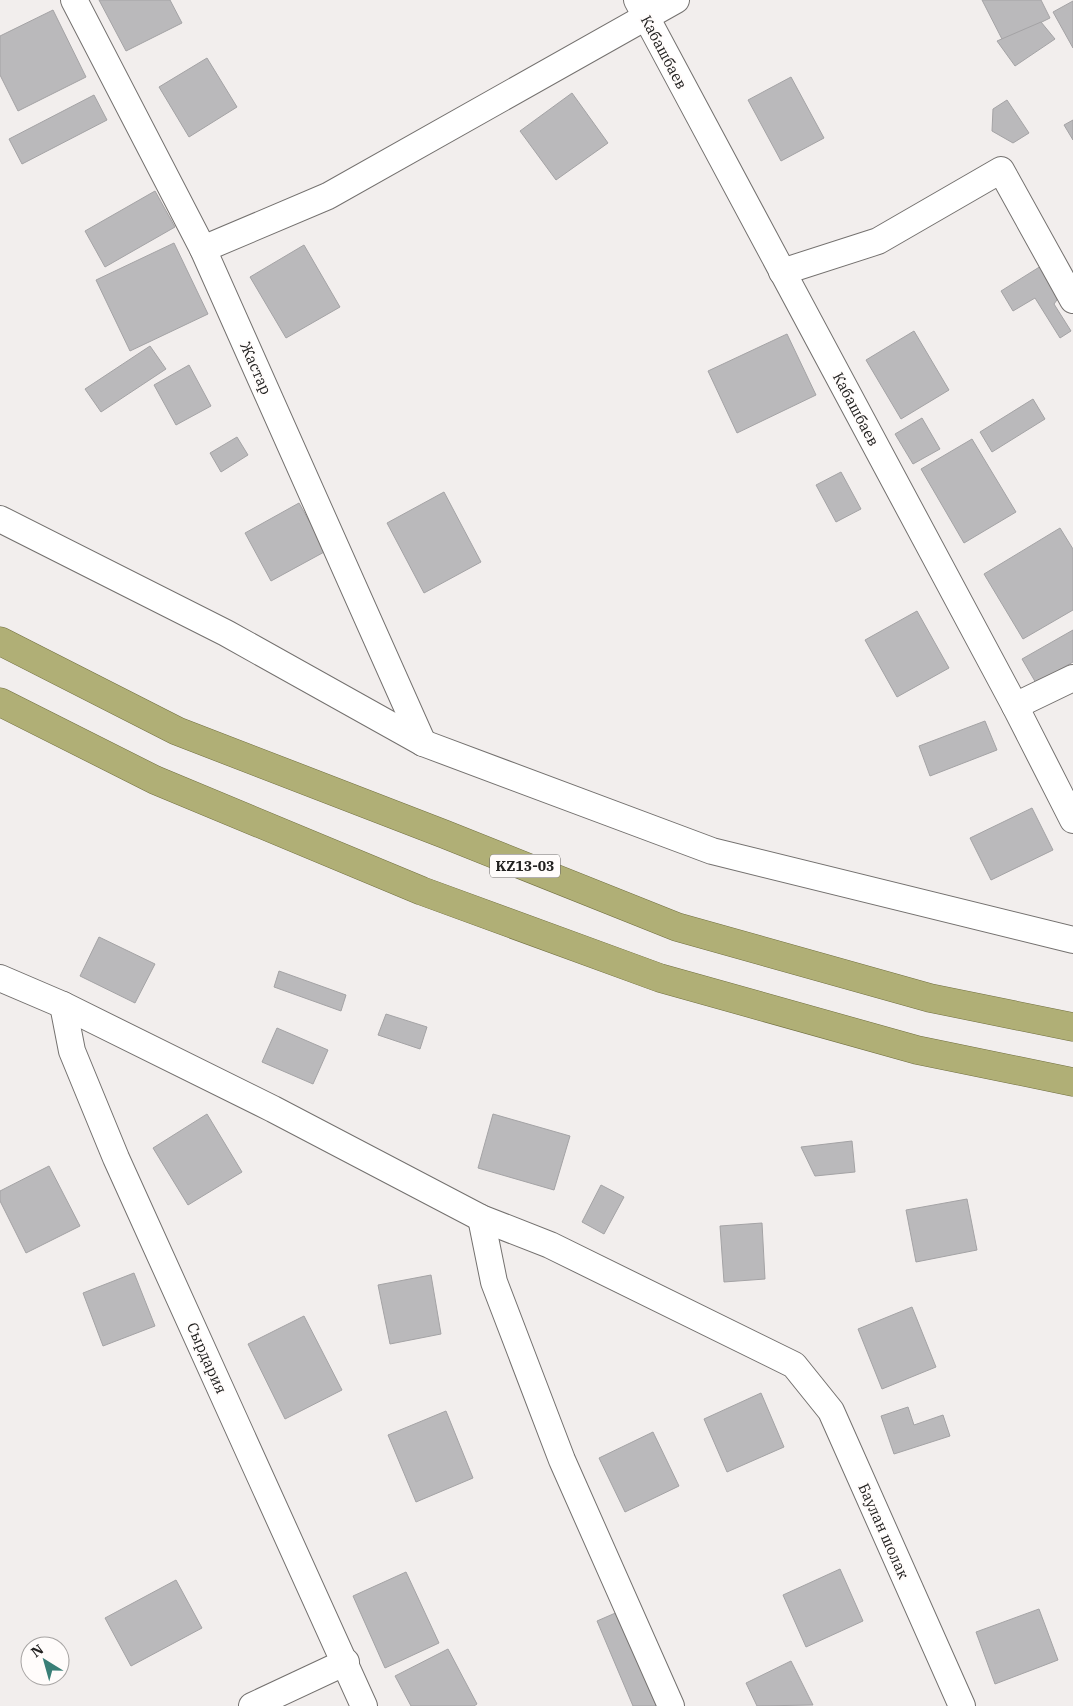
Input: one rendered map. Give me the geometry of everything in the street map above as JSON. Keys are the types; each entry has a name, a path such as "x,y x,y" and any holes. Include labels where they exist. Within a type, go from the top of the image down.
{"highway":[{"name":"KZ13-03","path":"0,641 177,731 444,834 677,927 930,998 1073,1027"},
{"path":"0,702 173,788 422,891 660,978 917,1050 1073,1082"}],"street":[{"name":"Жастар","path":"74,0 203,250 423,743"},
{"path":"203,250 328,196 641,8 676,0"},
{"name":"Кабашбаев","path":"641,8 1073,820"},
{"path":"782,272 878,241 1001,170 1073,300"},
{"path":"0,519 226,633 423,743 712,851 1073,940"},
{"path":"1014,706 1073,678"},
{"path":"0,978 63,1005 273,1109 480,1218 494,1282 562,1460 671,1706"},
{"name":"Сырдария","path":"63,1005 72,1051 116,1158 346,1662 364,1706"},
{"name":"Баулан шолак","path":"480,1218 550,1245 794,1365 831,1411 962,1706"},
{"path":"252,1706 346,1662"}],"building":[{"path":"99,0 170,0 182,23 126,51"},
{"path":"982,0 1041,0 1050,18 1003,41"},
{"path":"1073,1 1073,48 1053,12"},
{"path":"53,10 86,77 18,111 0,75 0,36"},
{"path":"1041,22 1055,39 1015,66 997,41"},
{"path":"207,58 237,107 189,137 159,87"},
{"path":"791,77 824,138 781,161 748,100"},
{"path":"572,93 608,143 556,180 520,131"},
{"path":"94,95 107,120 22,164 9,139"},
{"path":"1007,100 1029,133 1013,143 992,131 993,109"},
{"path":"1073,120 1073,140 1064,125"},
{"path":"155,191 175,227 105,267 85,231"},
{"path":"174,243 208,314 130,351 96,280"},
{"path":"304,245 340,307 286,338 250,277"},
{"path":"1041,266 1059,297 1054,304 1071,331 1060,338 1035,298 1013,311 1001,291"},
{"path":"914,331 949,390 901,419 866,360"},
{"path":"787,334 816,395 737,433 708,371"},
{"path":"150,346 166,369 101,412 85,389"},
{"path":"189,365 211,406 176,425 154,385"},
{"path":"1033,399 1045,419 992,452 980,432"},
{"path":"922,418 940,449 913,464 895,434"},
{"path":"237,437 248,455 221,472 210,453"},
{"path":"972,439 1016,512 964,543 921,469"},
{"path":"841,472 861,509 836,522 816,485"},
{"path":"444,492 481,562 424,593 387,523"},
{"path":"299,503 326,551 271,581 245,533"},
{"path":"1060,528 1073,549 1073,610 1023,639 984,574"},
{"path":"917,611 949,668 897,697 865,640"},
{"path":"1073,630 1073,662 1036,683 1022,659"},
{"path":"985,721 997,750 930,776 919,746"},
{"path":"1032,808 1053,850 991,880 970,838"},
{"path":"99,937 155,964 135,1003 80,976"},
{"path":"279,971 346,995 341,1011 274,987"},
{"path":"386,1014 427,1027 420,1049 378,1035"},
{"path":"277,1028 328,1050 313,1084 262,1062"},
{"path":"207,1114 242,1172 188,1205 153,1148"},
{"path":"493,1114 570,1136 554,1190 478,1168"},
{"path":"852,1141 855,1172 815,1176 801,1147"},
{"path":"49,1166 80,1226 26,1253 0,1201 0,1191"},
{"path":"601,1185 624,1197 604,1234 582,1222"},
{"path":"967,1199 977,1250 916,1262 906,1210"},
{"path":"762,1223 765,1279 724,1282 720,1226"},
{"path":"134,1273 155,1326 103,1346 83,1293"},
{"path":"431,1275 441,1334 390,1344 378,1285"},
{"path":"912,1307 936,1367 882,1389 858,1329"},
{"path":"304,1316 342,1390 285,1419 248,1344"},
{"path":"761,1393 784,1447 727,1472 704,1419"},
{"path":"908,1407 914,1425 943,1415 950,1436 894,1454 881,1416"},
{"path":"446,1411 473,1478 416,1502 388,1435"},
{"path":"653,1432 679,1486 625,1512 599,1458"},
{"path":"840,1569 863,1621 806,1647 783,1595"},
{"path":"406,1572 439,1643 385,1668 353,1596"},
{"path":"176,1580 202,1628 131,1666 105,1618"},
{"path":"1039,1609 1058,1660 995,1684 976,1632"},
{"path":"620,1611 661,1706 633,1706 597,1621"},
{"path":"448,1649 477,1704 474,1706 411,1706 395,1676"},
{"path":"791,1661 813,1705 757,1706 746,1683"}]}
